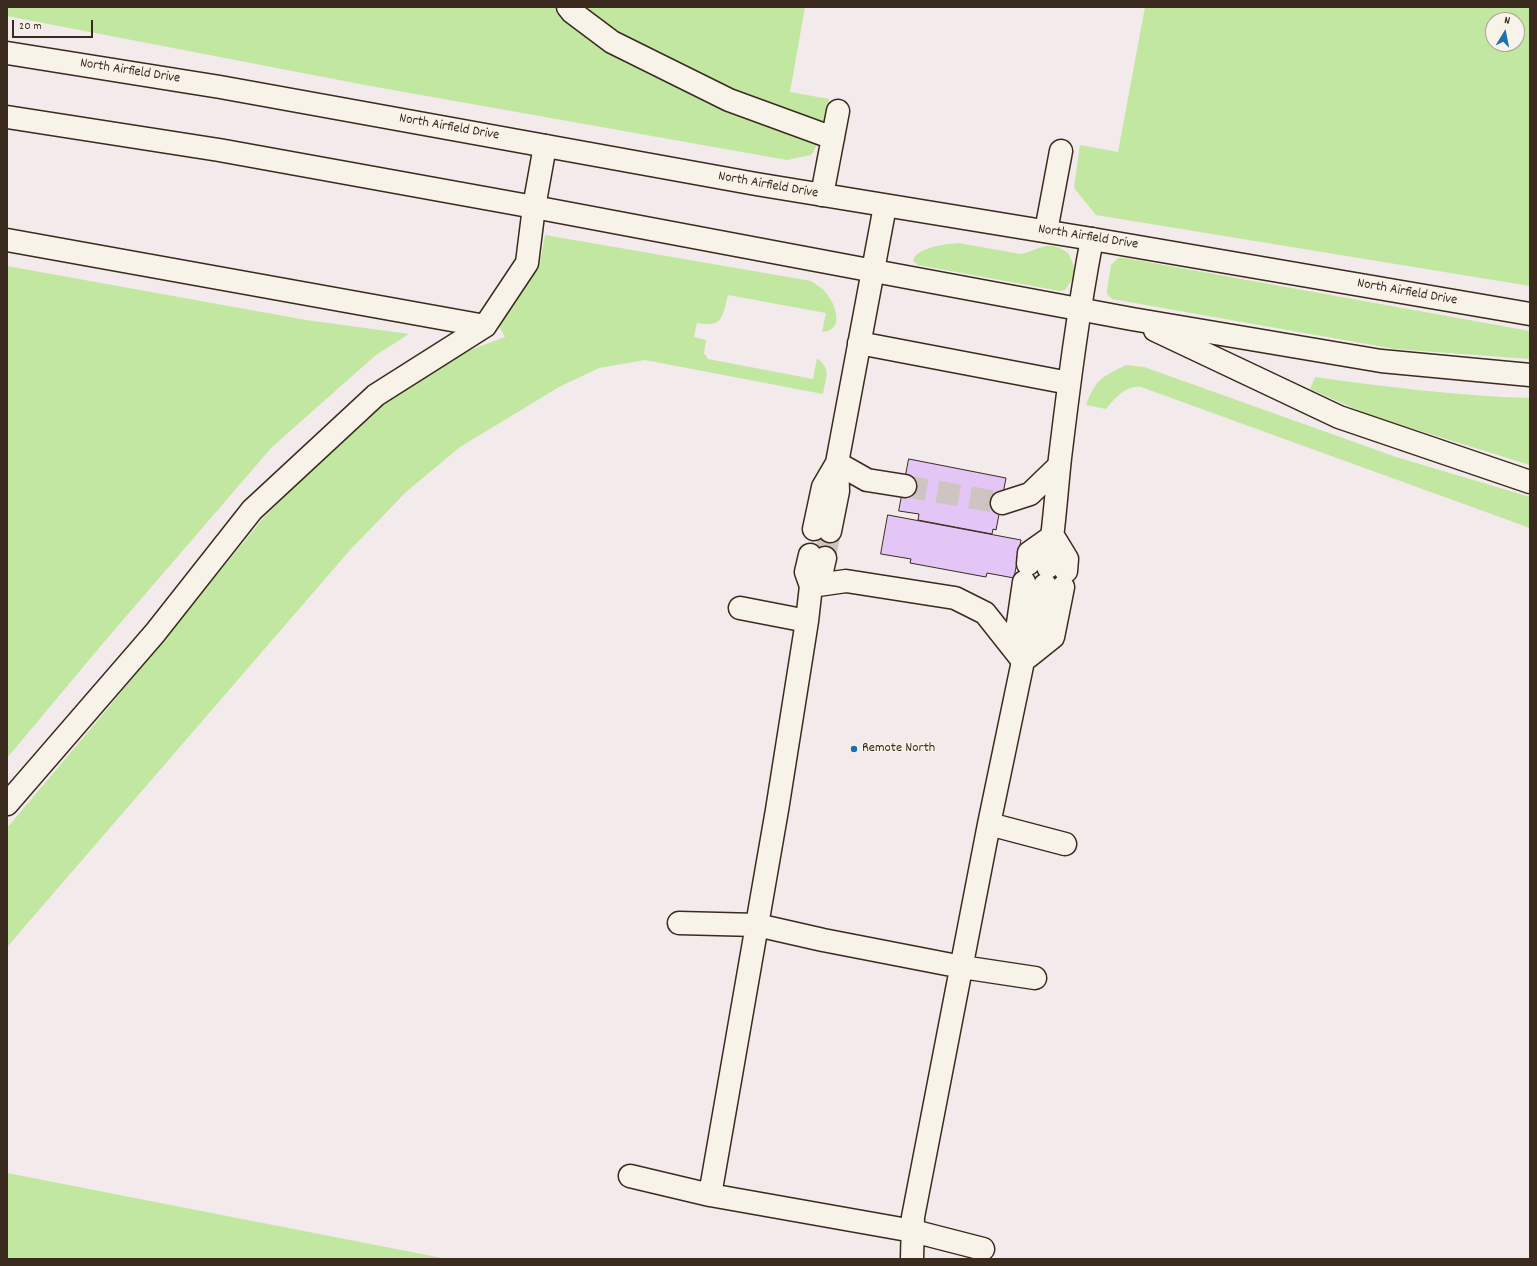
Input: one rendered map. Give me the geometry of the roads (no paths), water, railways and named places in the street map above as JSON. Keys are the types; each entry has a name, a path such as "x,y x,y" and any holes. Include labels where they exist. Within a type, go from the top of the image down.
{"main road":[{"path":"568,7 584,21 619,46 729,100 833,138"},
{"name":"North Airfield Drive","path":"7,53 220,87 822,196 1092,238 1530,314"},
{"path":"822,196 838,111"},
{"path":"7,117 219,150 534,206 1132,319 1381,361 1530,375"},
{"path":"7,804 155,633 252,510 376,395 485,326 527,263 534,206 546,146"},
{"path":"1046,231 1061,151"},
{"path":"822,530 838,491 836,463 874,271 885,206"},
{"path":"912,1259 913,1217 989,824 1023,662 1036,636 1046,576 1067,559 1053,536 1059,466 1069,383 1079,309 1092,238"},
{"path":"7,240 485,326"},
{"path":"1132,319 1339,417 1530,482"},
{"path":"859,343 1069,383"},
{"path":"836,463 867,480 904,486"},
{"path":"1002,503 1030,494 1059,466"},
{"path":"1046,576 1029,553 1053,536"},
{"path":"710,1195 777,810 807,621 811,586 806,572 817,556"},
{"path":"811,586 846,580 955,598 985,613 1023,662"},
{"path":"740,608 807,621"},
{"path":"989,824 1065,844"},
{"path":"679,923 756,925 823,940 962,967 1035,978"},
{"path":"630,1176 710,1195 913,1231 983,1249"}],"tunnel":[{"path":"905,486 1002,503"},
{"path":"825,558 830,531"}],"place":[{"name":"Remote North","path":"854,749"}]}
